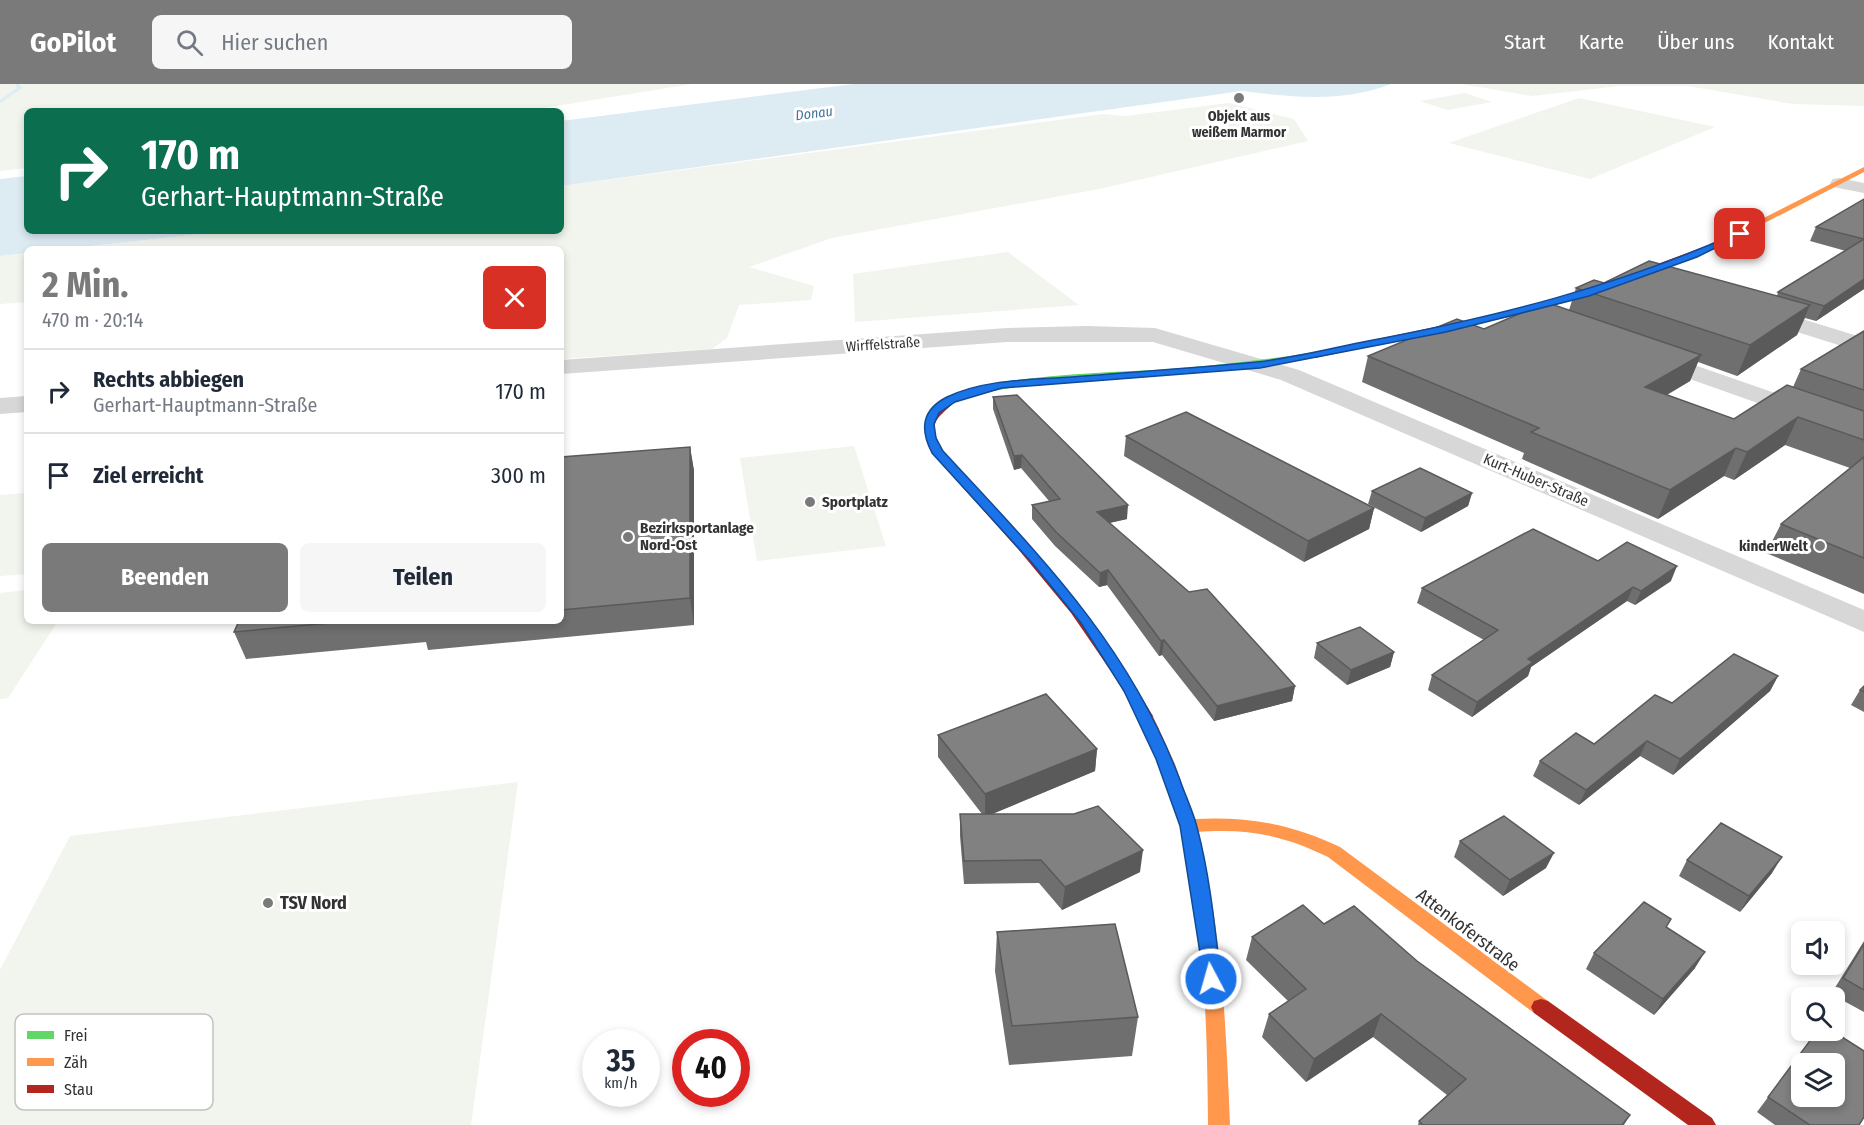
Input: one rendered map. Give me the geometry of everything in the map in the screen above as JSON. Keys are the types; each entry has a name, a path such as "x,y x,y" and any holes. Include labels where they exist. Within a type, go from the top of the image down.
{"street":[{"path":"1219,1125 1216,1020 1204,917 1188,826 1164,759 1131,691 1087,621 1037,561 938,453 930,438 928,424 934,411 951,399 1001,385 1260,365 1376,344 1523,311 1639,276 1740,234 1864,169"},
{"path":"1839,183 1864,188"},
{"path":"1639,276 1673,286"},
{"path":"1741,308 1864,346"},
{"path":"1523,311 1557,323"},
{"name":"Wirffelstraße","path":"564,368 1076,333 1155,335 1203,349"},
{"name":"Kurt-Huber-Straße","path":"1203,349 1300,379 1864,622"},
{"path":"1634,351 1864,433"},
{"path":"0,406 24,404"},
{"name":"Attenkoferstraße","path":"1188,826 1233,821 1269,826 1302,834 1334,852 1553,1017 1705,1125"}],"shaded area":[{"path":"0,84 692,84 544,108 24,108 24,168 0,171"},
{"path":"1461,84 1864,84 1864,106 1793,104 1688,86 1620,86 1532,96"},
{"path":"1465,93 1492,102 1447,110 1420,101"},
{"path":"1579,98 1715,127 1590,179 1449,143"},
{"path":"1229,103 1294,119 1308,141 1099,189 832,238 749,267 814,286 811,300 739,305 727,338 712,349 564,359 564,246 91,246 199,234 564,234 564,186 1103,114 1125,116"},
{"path":"1008,252 1079,305 855,322 853,274"},
{"path":"24,253 24,302 0,304 0,256"},
{"name":"Sportplatz","path":"854,446 886,546 757,561 740,458"},
{"path":"24,493 24,574 0,576 0,495"},
{"path":"24,590 24,624 56,624 8,698 0,699 0,593"},
{"name":"TSV Nord","path":"518,782 471,1125 0,1125 0,970 70,836"}],"water":[{"name":"Donau","path":"854,84 1391,84 1355,94 1317,97 1242,91 564,186 564,121"},
{"path":"24,176 24,234 199,234 91,246 24,246 24,253 0,256 0,179"}],"building":[{"path":"1864,199 1864,239 1816,227"},
{"path":"1864,239 1864,279 1824,306 1778,292"},
{"path":"1649,261 1810,305 1750,345 1576,288 1594,280 1604,283"},
{"path":"1542,304 1551,304 1701,355 1645,387 1734,419 1787,385 1864,411 1864,440 1798,417 1747,452 1736,448 1670,490 1531,432 1539,428 1368,356 1457,319 1484,329"},
{"path":"1864,331 1864,390 1801,369"},
{"path":"1017,395 1128,505 1097,512 1189,592 1207,589 1295,686 1217,706 1164,640 1161,641 1108,570 1100,573 1056,532 1032,505 1060,499 1022,455 1014,456 993,397"},
{"path":"1186,412 1374,508 1308,541 1126,436"},
{"name":"Bezirksportanlage Nord-Ost","path":"690,447 690,598 564,610 564,457"},
{"path":"1864,457 1864,558 1781,524"},
{"path":"1420,468 1472,493 1425,518 1372,491"},
{"path":"1533,529 1598,561 1627,542 1677,566 1641,591 1633,587 1528,659 1533,662 1477,702 1432,675 1498,630 1422,588"},
{"path":"238,624 319,624 234,632"},
{"path":"1360,627 1394,652 1351,670 1317,643"},
{"path":"1734,654 1778,676 1680,759 1647,741 1586,790 1540,761 1576,733 1594,744 1655,695 1672,703"},
{"path":"1046,694 1097,749 985,794 938,735"},
{"path":"1098,806 1143,850 1065,887 1041,860 964,861 960,814 1074,814"},
{"path":"1504,816 1554,853 1510,880 1460,841"},
{"path":"1721,823 1782,857 1749,896 1687,860"},
{"path":"1644,902 1671,919 1666,927 1705,952 1663,999 1594,953"},
{"path":"1303,905 1324,924 1354,906 1417,961 1630,1115 1622,1125 1423,1125 1419,1121 1466,1079 1381,1014 1314,1059 1269,1014 1306,989 1252,937"},
{"path":"1115,924 1138,1017 1012,1026 997,932"},
{"path":"1864,944 1864,990 1843,978"},
{"path":"1845,1039 1864,1051 1864,1117 1859,1125 1810,1125 1768,1097 1791,1066 1791,1107 1845,1107 1845,1053 1801,1053 1810,1041 1845,1041"}],"waterway":[{"path":"0,102 20,88 17,84"}],"traffic: fast":[{"path":"952,399 1005,385 1206,369 1315,355"}],"traffic: slow":[{"path":"1709,248 1864,169"},
{"path":"1145,716 1167,764 1184,813 1197,864 1212,967 1219,1125"},
{"path":"1188,826 1228,824 1263,827 1298,836 1334,852 1541,1007"}],"traffic: jam":[{"path":"1315,355 1523,311 1585,294 1709,248"},
{"path":"952,399 932,416 930,422 930,436 938,453 1023,546 1076,610 1124,679 1145,716"},
{"path":"1541,1007 1705,1125"}],"place":[{"name":"Objekt aus weißem Marmor","path":"1239,98"},
{"name":"Sportplatz","path":"810,502"},
{"name":"Bezirksportanlage Nord-Ost","path":"628,537"},
{"name":"kinderWelt","path":"1820,546"},
{"name":"TSV Nord","path":"268,903"}],"route":[{"path":"1211,979 1204,917 1188,826 1164,759 1131,691 1087,621 1037,561 938,453 930,438 928,424 934,411 951,399 972,391 1001,385 1260,365 1446,329 1586,294 1694,255 1740,234"}]}
